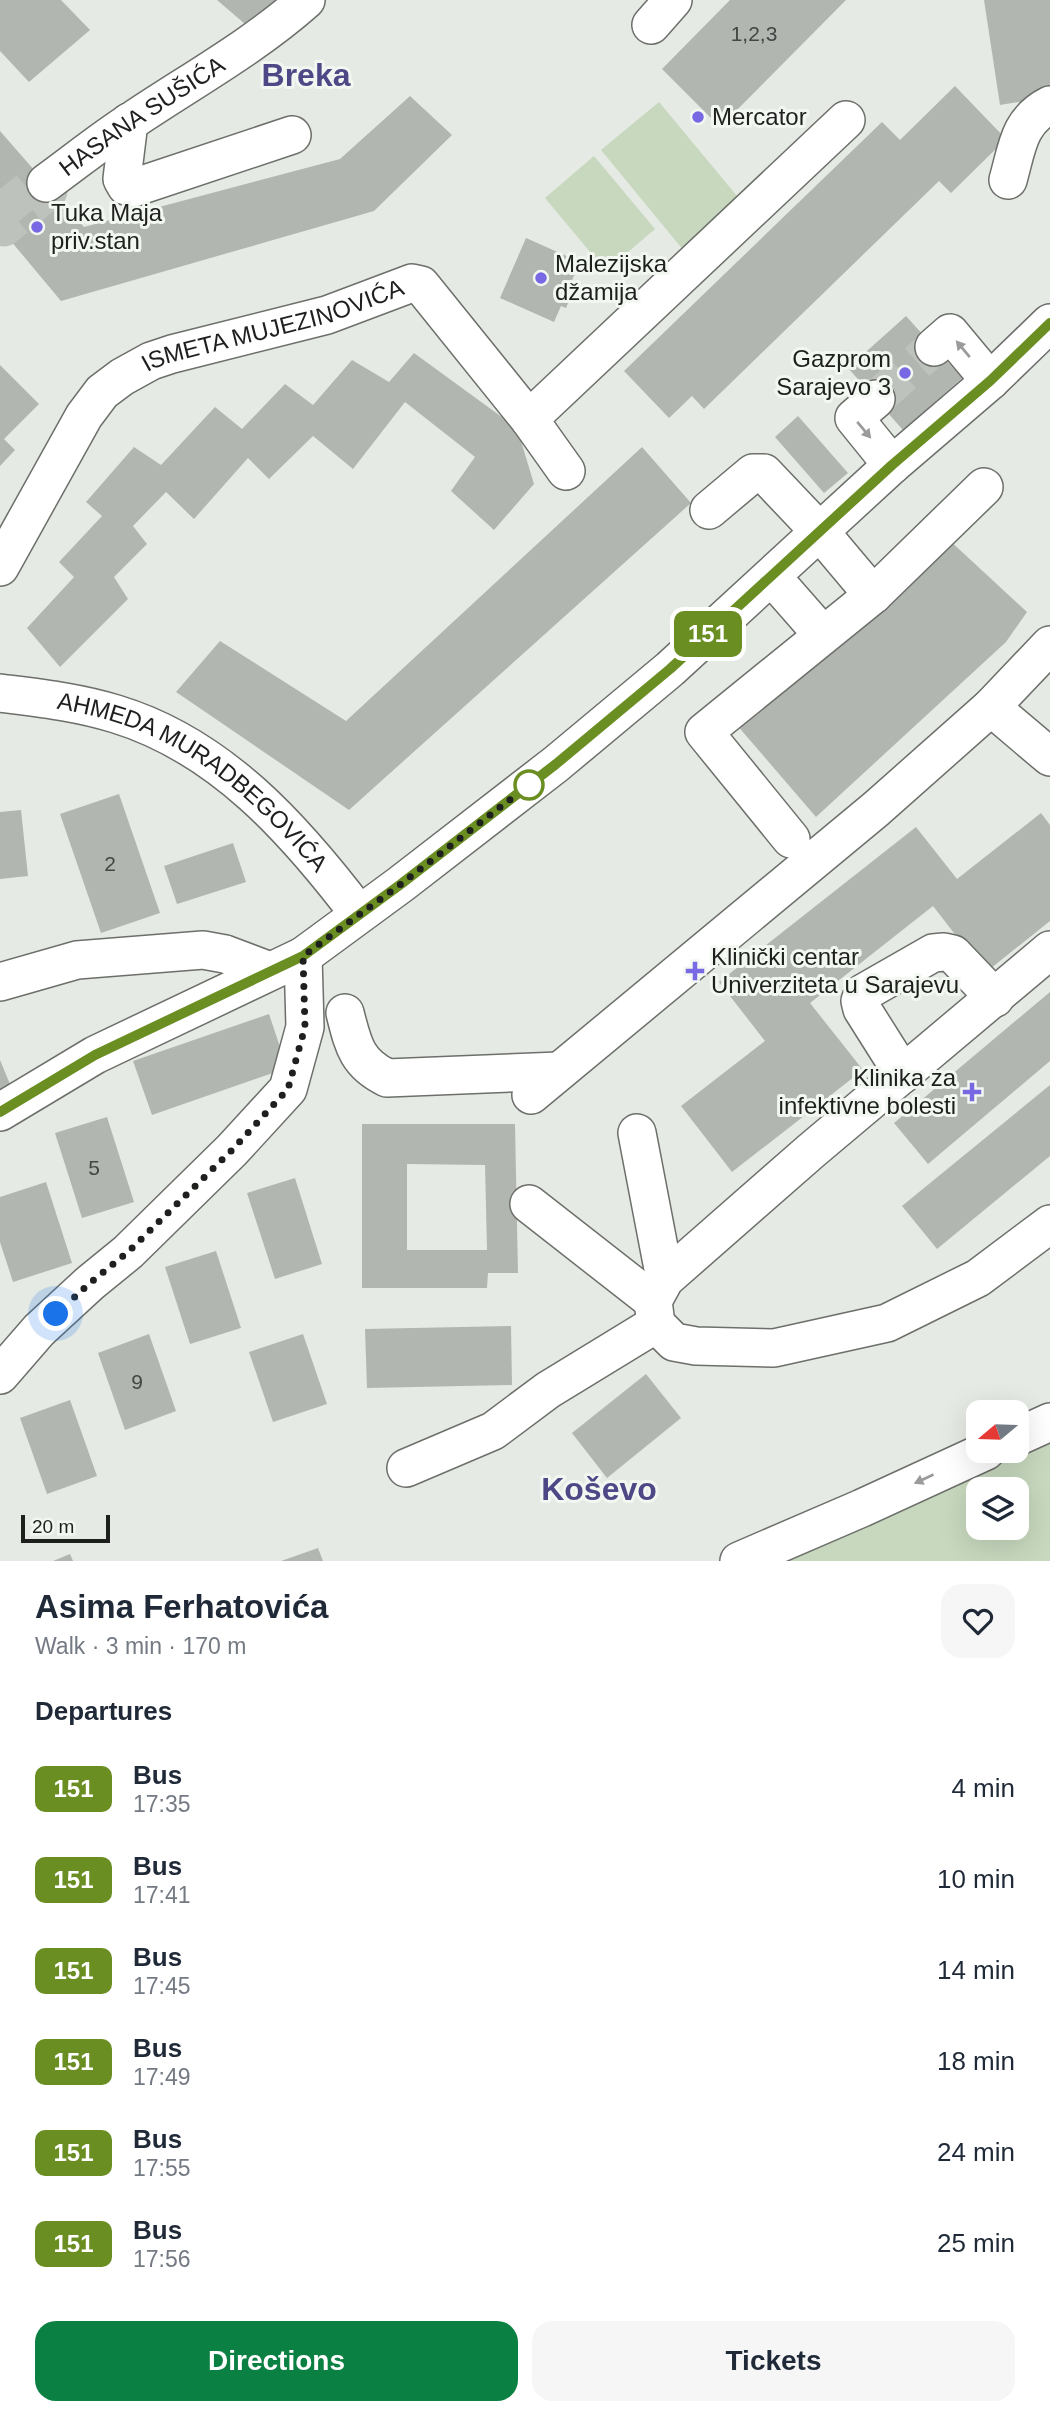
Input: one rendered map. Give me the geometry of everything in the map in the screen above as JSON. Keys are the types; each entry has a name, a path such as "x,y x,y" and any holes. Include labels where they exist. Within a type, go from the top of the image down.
{"street":[{"name":"HASANA SUŠIĆA","path":"46,183 130,122 248,46 306,0"},
{"path":"1008,180 1023,128 1031,118 1050,105"},
{"path":"529,419 846,120"},
{"path":"130,122 122,179 126,186 133,188 292,135"},
{"name":"ISMETA MUJEZINOVIĆA","path":"0,567 84,416 102,393 122,377 151,361 172,354 327,315 412,283 421,285 529,419 566,471"},
{"path":"0,1112 95,1055 303,956 359,914 556,764 670,669 892,465 990,381 1050,323"},
{"path":"933,347 950,333 990,381"},
{"path":"876,399 854,418 892,465"},
{"path":"709,510 753,473 764,473 820,532 873,595"},
{"path":"791,839 704,732 873,595 984,487"},
{"path":"772,577 822,634"},
{"path":"531,1095 876,809 991,707 1050,645"},
{"name":"AHMEDA MURADBEGOVIĆA","path":"0,693 62,700 117,714 184,744 222,768 261,801 306,846 359,914"},
{"path":"991,707 1050,757"},
{"path":"0,982 76,960 203,950 225,954 270,971"},
{"path":"406,1468 493,1431 548,1390 658,1301 811,1151 1050,950"},
{"path":"903,1074 862,1009 860,1001 863,993 933,953 943,952 953,954 995,998"},
{"path":"0,1374 39,1330 128,1252 232,1150 288,1089 305,1027 303,956"},
{"path":"345,1013 351,1039 361,1060 372,1071 387,1078 559,1071"},
{"path":"637,1133 658,1301 674,1342 696,1346 774,1348 887,1323 978,1278 1050,1224"},
{"path":"529,1204 658,1301"},
{"path":"1029,1432 1050,1422"},
{"path":"739,1561 966,1460"}],"green space":[{"path":"659,102 747,208 689,257 601,150"},
{"path":"594,156 655,229 606,271 545,198"},
{"path":"1050,1439 1050,1561 787,1561 966,1478 966,1540 1029,1540 1029,1477 968,1477 998,1463 1029,1463 1029,1449"}],"building":[{"path":"0,0 61,0 90,30 29,82 0,51"},
{"path":"217,0 280,0 252,30"},
{"path":"730,0 846,0 720,127 662,69"},
{"path":"984,0 1050,0 1050,97 1000,105"},
{"path":"955,86 1006,139 951,193 939,181 704,409 692,396 669,418 624,371 882,122 900,140"},
{"path":"410,96 452,135 374,211 61,301 0,228 0,131 84,227 340,159"},
{"name":"Malezijska džamija","path":"526,238 580,262 566,294 571,296 566,308 561,306 554,322 500,298"},
{"name":"Gazprom Sarajevo 3","path":"906,316 962,378 903,430 848,368"},
{"path":"414,353 517,428 534,484 494,530 451,491 475,457 405,402 353,469 313,436 269,479 248,458 194,519 166,492 133,526 147,544 114,577 128,599 60,667 27,628 74,577 59,562 102,516 86,502 134,447 161,465 215,407 242,429 285,384 313,405 352,360 389,382"},
{"path":"0,365 39,404 4,439 15,450 0,466"},
{"path":"798,416 848,473 824,493 775,437"},
{"path":"642,447 691,503 349,810 176,692 220,641 346,721"},
{"path":"947,538 1027,612 1006,642 816,817 736,724"},
{"path":"119,794 160,913 101,933 60,814"},
{"path":"21,810 28,876 0,879 0,812"},
{"path":"1041,813 1050,825 1050,921 985,973 933,906 810,1003 863,1070 732,1172 681,1106 765,1041 719,982 916,827 957,879"},
{"path":"233,843 246,882 177,904 164,866"},
{"name":"Klinika za infektivne bolesti","path":"1050,992 1050,1061 928,1164 894,1123"},
{"path":"269,1014 287,1068 152,1115 133,1061"},
{"path":"0,1060 12,1089 0,1094"},
{"path":"1050,1085 1050,1156 937,1249 902,1206"},
{"path":"107,1117 134,1202 82,1218 55,1133"},
{"path":"362,1124 515,1124 518,1273 488,1273 487,1288 362,1288","holes":["407,1164 485,1165 487,1250 407,1250"]},
{"path":"295,1178 322,1264 275,1279 247,1193"},
{"path":"46,1182 72,1263 13,1282 0,1242 0,1197"},
{"path":"216,1251 241,1328 190,1344 165,1267"},
{"path":"511,1326 512,1385 367,1388 365,1329"},
{"path":"149,1334 176,1411 125,1430 98,1353"},
{"path":"303,1334 327,1404 273,1422 249,1352"},
{"path":"646,1374 681,1418 607,1478 572,1433"},
{"path":"70,1400 97,1476 47,1494 20,1418"},
{"path":"318,1548 323,1561 281,1561"},
{"path":"70,1554 73,1561 53,1561"}],"tunnel":[{"path":"0,213 40,180 46,183 49,191 4,228 0,226"},
{"path":"876,399 934,347"}],"bus line":[{"name":"151","path":"0,1112 95,1055 303,956 401,884 556,764 670,669 892,465 1023,352 1050,323"}],"place":[{"name":"Mercator","path":"698,117"},
{"name":"Tuka Maja priv.stan","path":"37,227"},
{"name":"Malezijska džamija","path":"541,278"},
{"name":"Gazprom Sarajevo 3","path":"905,373"},
{"name":"Klinički centar Univerziteta u Sarajevu","path":"695,971"},
{"name":"Klinika za infektivne bolesti","path":"972,1092"}],"district":[{"name":"Breka","path":"306,75"},
{"name":"Koševo","path":"599,1489"}],"route":[{"path":"56,1314 128,1252 232,1150 288,1089 305,1027 303,956 534,781 529,785"}]}
